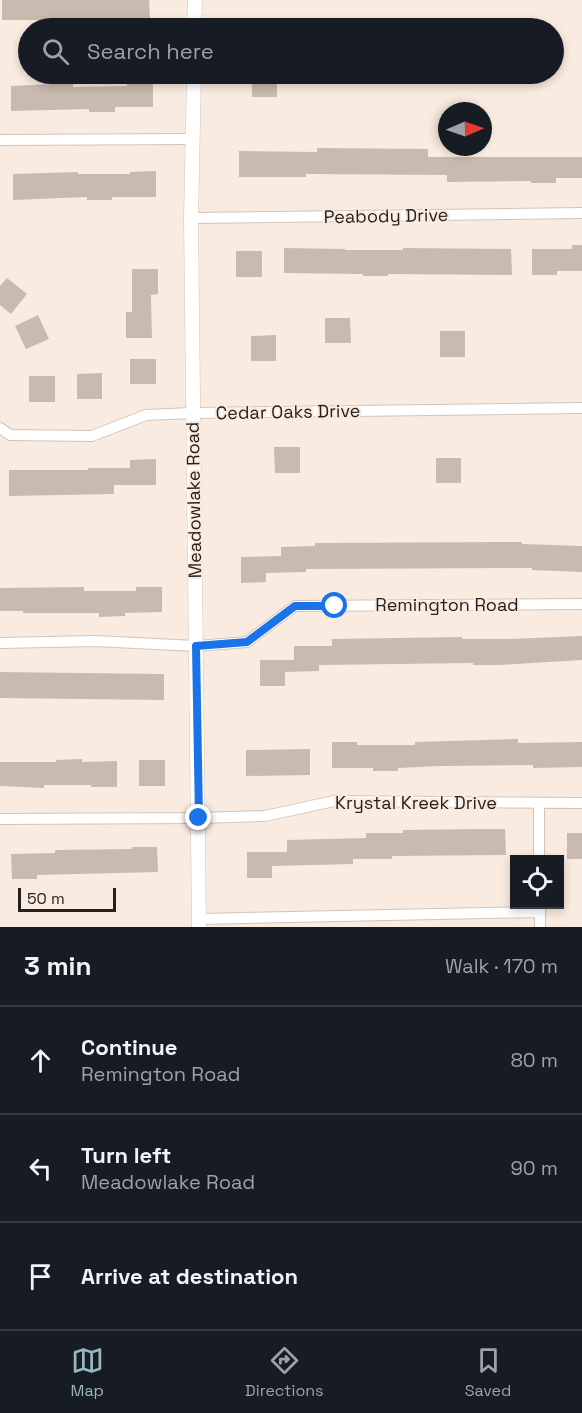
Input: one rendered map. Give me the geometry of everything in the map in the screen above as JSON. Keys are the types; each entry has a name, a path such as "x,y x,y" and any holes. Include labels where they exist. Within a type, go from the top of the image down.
{"street":[{"path":"194,18 195,0"},
{"name":"Meadowlake Road","path":"194,84 191,219 192,413 199,923"},
{"path":"0,140 193,139"},
{"name":"Peabody Drive","path":"191,219 582,213"},
{"name":"Cedar Oaks Drive","path":"0,428 10,435 92,436 146,415 582,408"},
{"name":"Remington Road","path":"0,643 94,641 196,646 247,642 295,606 582,604"},
{"name":"Krystal Kreek Drive","path":"0,819 265,816 334,801 582,803"},
{"path":"538,804 539,855"},
{"path":"199,923 517,909"},
{"path":"540,909 540,927"}],"building":[{"path":"2,0 149,0 150,18 2,20"},
{"path":"73,84 73,87 127,86 127,84 153,84 153,107 115,107 115,112 89,112 89,109 11,111 11,86"},
{"path":"252,84 277,84 277,97 252,97"},
{"path":"317,148 428,149 428,157 582,157 582,178 556,178 556,183 531,183 531,181 447,182 447,175 306,174 306,177 239,177 239,151 317,152"},
{"path":"156,171 156,197 112,197 112,200 87,200 87,197 13,200 13,174 78,172 78,174 130,174 130,172"},
{"path":"572,245 582,245 582,271 557,271 557,275 532,275 532,249 572,249"},
{"path":"284,248 511,249 512,275 388,274 388,276 363,276 363,274 284,273"},
{"path":"236,251 262,251 262,277 236,277"},
{"path":"132,269 158,269 158,294 151,295 152,338 126,338 126,312 132,312"},
{"path":"7,278 27,294 11,314 0,305 0,286"},
{"path":"38,315 49,339 26,349 15,326"},
{"path":"325,318 350,318 351,343 325,343"},
{"path":"440,331 465,331 465,357 440,357"},
{"path":"276,335 276,361 251,361 251,336"},
{"path":"130,359 156,359 156,384 130,384"},
{"path":"102,373 102,399 77,399 77,374"},
{"path":"29,376 55,376 55,402 29,402"},
{"path":"274,447 300,447 300,473 275,473"},
{"path":"436,458 461,458 461,483 436,483"},
{"path":"156,459 156,485 114,485 114,494 9,496 9,470 130,468 130,460"},
{"path":"522,542 522,544 582,546 582,572 532,570 532,568 306,569 306,572 266,573 266,582 241,583 241,557 281,556 281,547 315,546 315,543"},
{"path":"84,587 84,591 136,591 136,587 162,587 162,612 125,613 125,616 99,617 99,613 0,611 0,588"},
{"path":"582,636 582,660 499,665 473,665 473,663 319,665 319,671 285,672 285,686 260,686 260,660 294,660 294,646 332,646 332,639 462,637 462,639 511,639"},
{"path":"0,672 164,674 164,700 0,698"},
{"path":"518,739 518,743 582,742 582,767 440,766 398,768 398,771 373,771 373,768 332,768 332,742 357,742 357,745 415,745 415,742"},
{"path":"310,749 310,775 246,776 246,750"},
{"path":"82,759 82,762 117,761 117,787 0,786 0,762 56,762 56,760"},
{"path":"139,760 165,760 165,786 139,786"},
{"path":"505,829 506,855 392,856 392,859 353,859 353,864 272,866 272,878 247,878 247,852 287,852 287,840 366,838 366,833 403,833 403,830"},
{"path":"567,833 582,833 582,859 567,859"},
{"path":"132,847 157,847 158,872 37,875 37,879 12,879 11,854 55,853 55,850 132,849"}],"route":[{"path":"199,818 196,646 247,642 295,606 335,606"}]}
